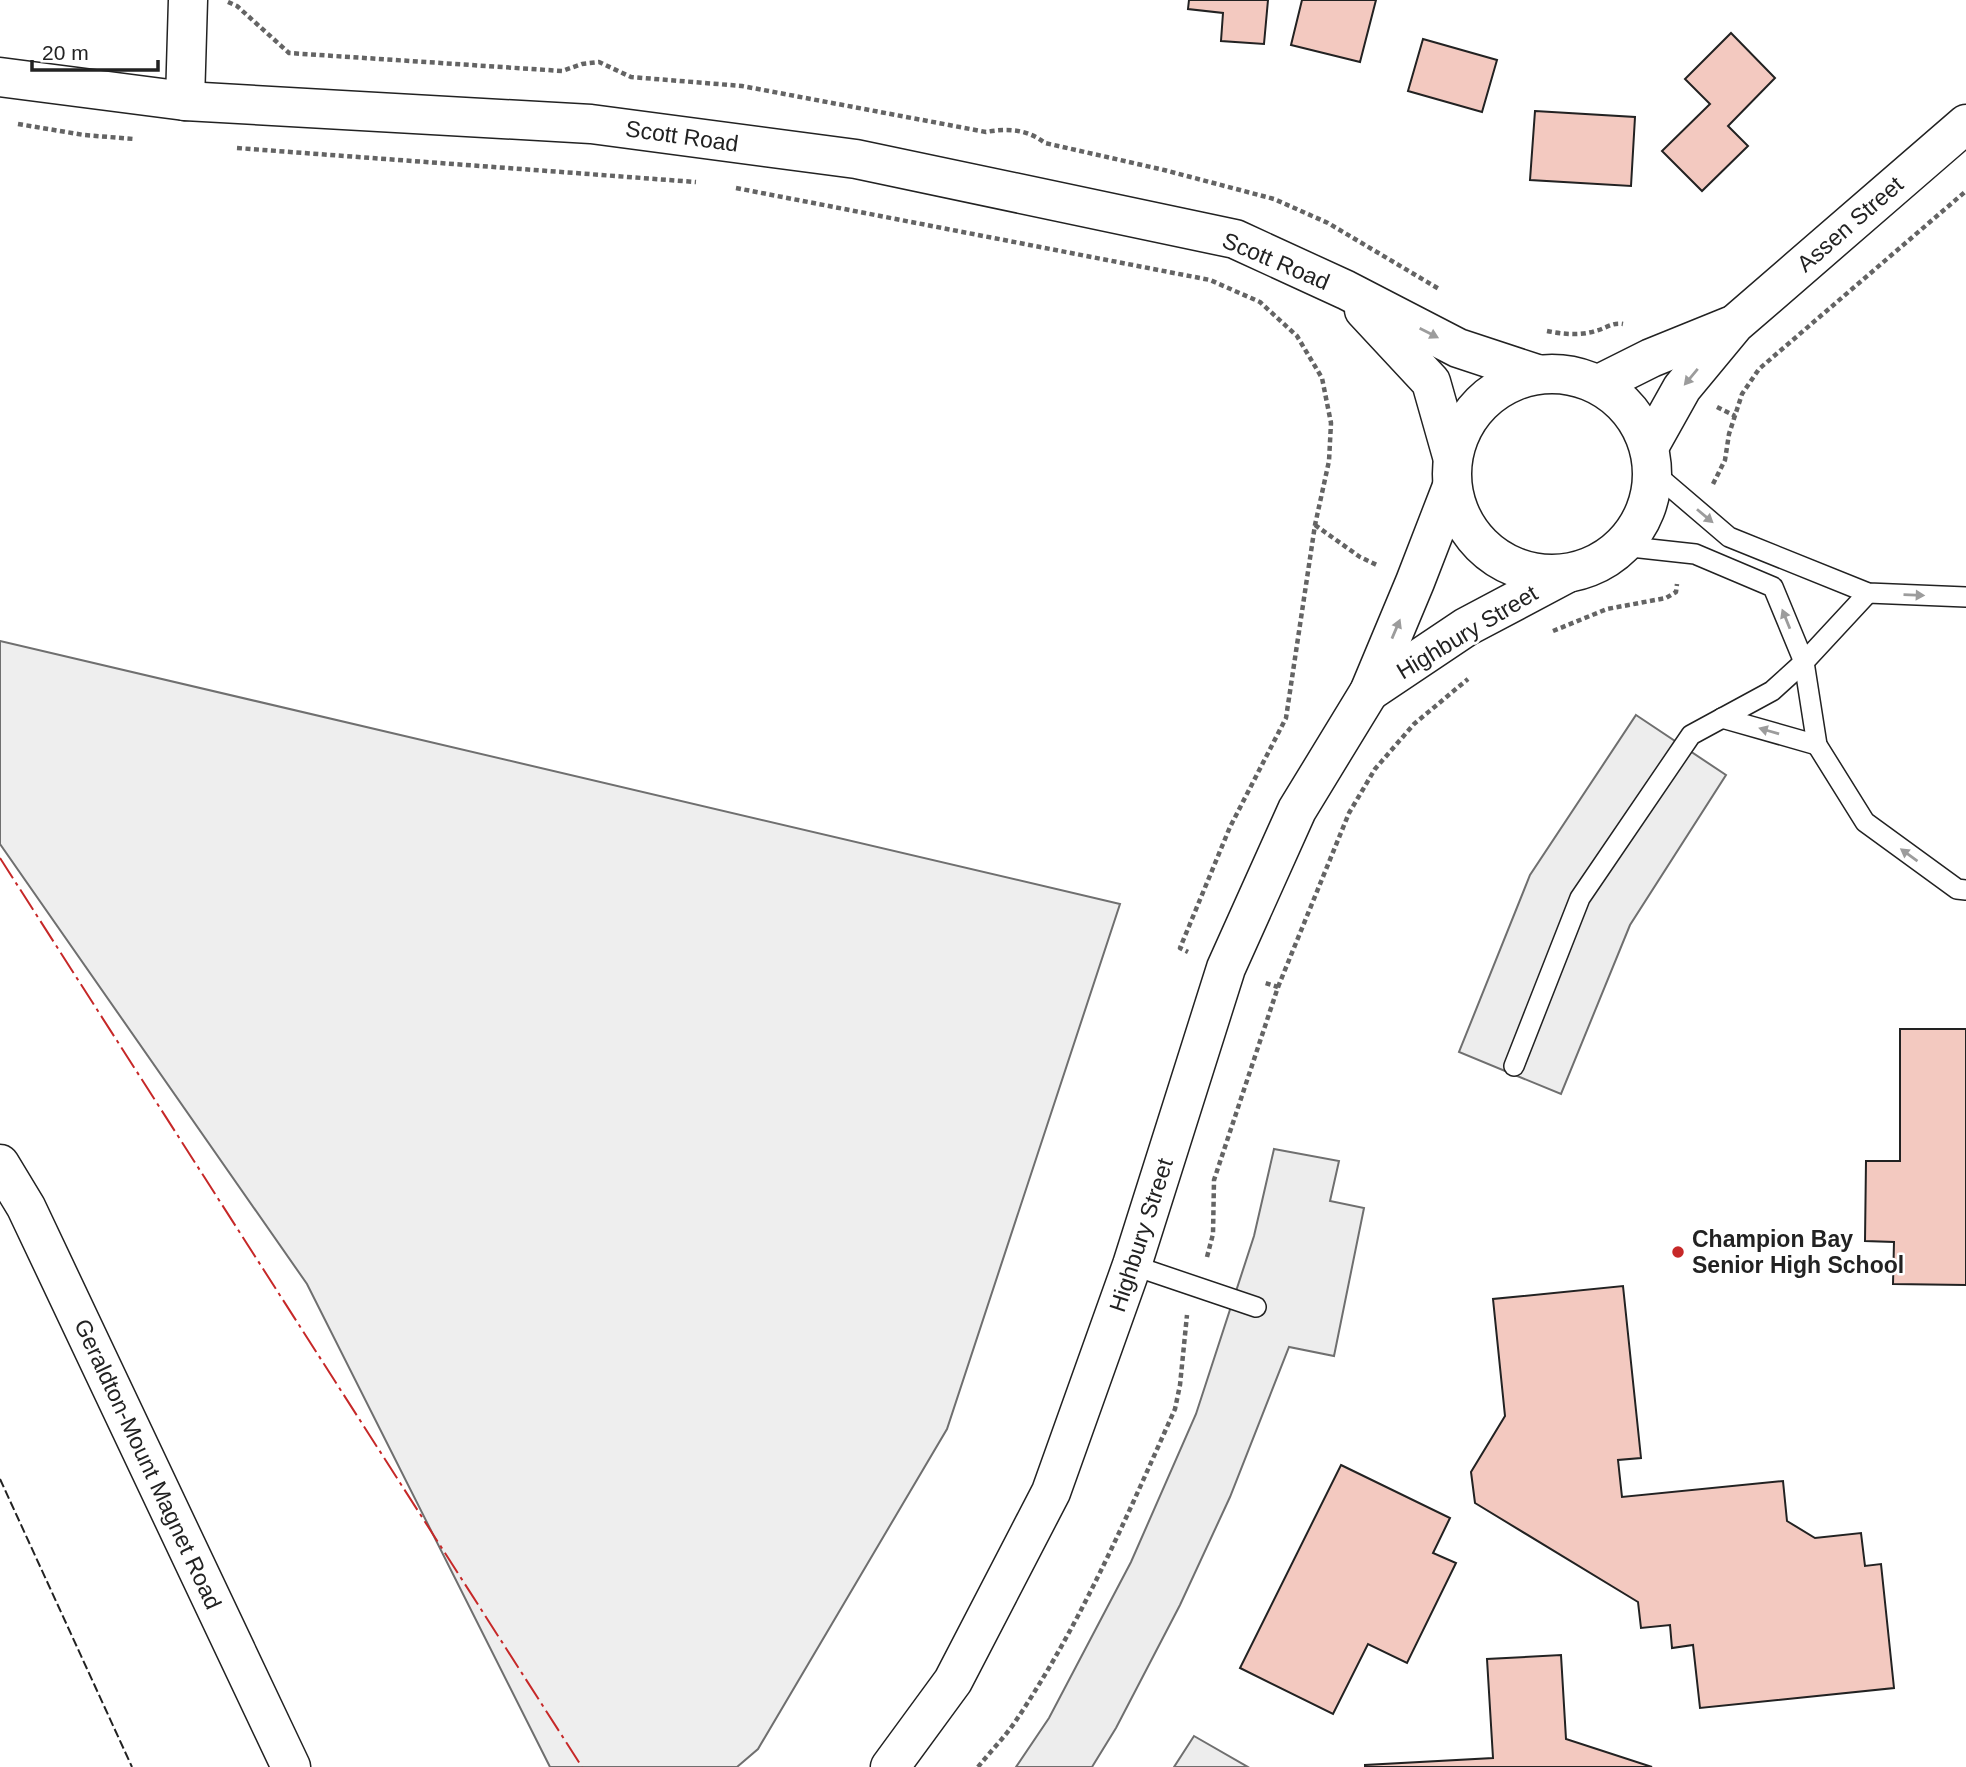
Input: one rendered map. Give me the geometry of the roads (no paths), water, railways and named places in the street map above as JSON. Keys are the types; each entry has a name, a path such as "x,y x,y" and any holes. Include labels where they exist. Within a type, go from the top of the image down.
{"main road":[{"path":"185,101 188,0"},
{"name":"Scott Road","path":"0,77 185,101 591,124 856,159 1235,239 1346,290 1458,348 1537,374"},
{"name":"Assen Street","path":"1651,460 1682,388 1735,324 1966,124"},
{"name":"Scott Road","path":"1346,290 1431,382 1452,472"},
{"name":"Assen Street","path":"1598,384 1651,358 1735,324"},
{"path":"1537,374 1568,374 1598,384 1624,402 1640,423 1651,460 1650,500 1639,524 1622,546 1597,564 1566,574 1535,573 1505,563 1480,544 1461,518 1452,472 1462,427 1481,401 1507,383 1537,374"},
{"name":"Highbury Street","path":"890,1767 953,1681 1051,1492 1132,1265 1226,968 1297,810 1369,692 1415,582 1452,472"},
{"name":"Highbury Street","path":"1369,692 1466,627 1566,574"},
{"name":"Geraldton-Mount Magnet Road","path":"0,1164 26,1207 291,1767"}],"lane":[{"path":"1651,460 1729,537 1868,593 1966,597"},
{"path":"1622,546 1695,554 1773,587 1804,662 1817,745 1865,822 1956,889 1966,890"},
{"path":"1514,1066 1580,898 1691,735 1772,691 1804,662 1868,593"},
{"path":"1722,718 1817,745"},
{"path":"1132,1265 1256,1307"}],"place":[{"name":"Champion Bay Senior High School","path":"1678,1252"}]}
